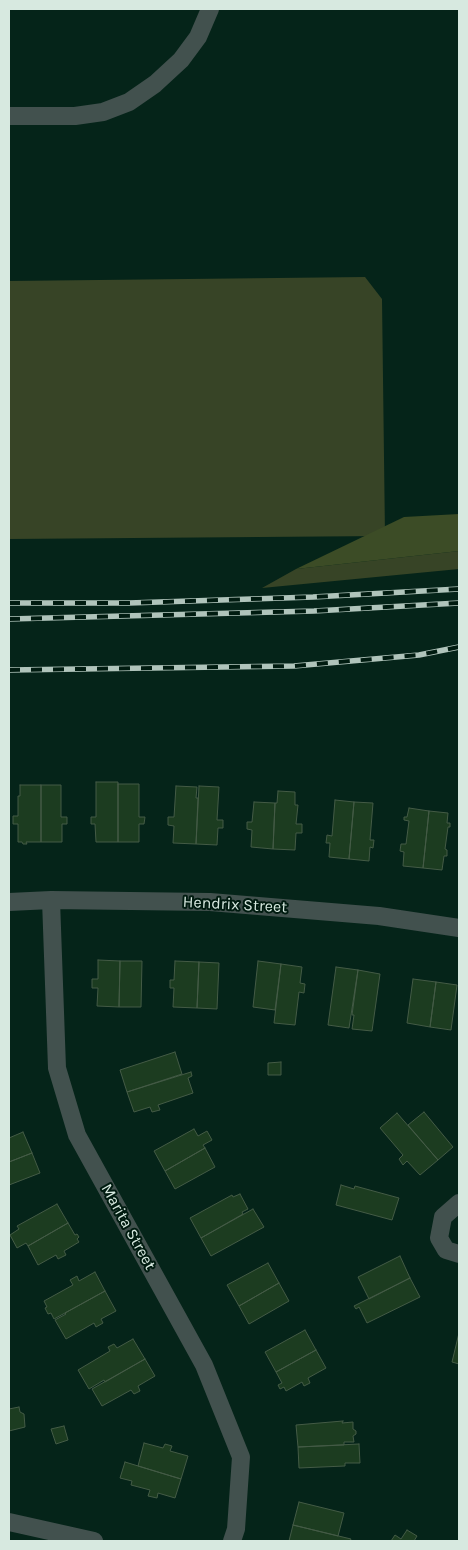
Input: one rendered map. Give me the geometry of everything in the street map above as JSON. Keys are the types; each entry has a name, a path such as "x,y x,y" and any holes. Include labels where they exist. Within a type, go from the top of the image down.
{"street":[{"path":"9,116 75,116 103,112 129,102 155,84 181,60 198,38 210,9"},
{"name":"Hendrix Street","path":"9,902 51,900 210,902 379,916 459,928"},
{"name":"Marita Street","path":"51,900 57,1068 77,1134 204,1366 241,1457 236,1528 232,1541"},
{"path":"459,1203 443,1217 439,1238 446,1250 459,1254"},
{"path":"9,1522 94,1541"}],"green space":[{"path":"365,277 382,299 385,536 9,539 9,281"},
{"path":"459,514 459,551 296,569 404,517"},
{"path":"459,551 459,569 262,588 296,569"}],"building":[{"path":"96,782 118,782 118,842 96,842 95,824 91,824 91,817 96,817"},
{"path":"118,784 139,784 139,817 145,817 144,824 139,824 139,842 118,842"},
{"path":"20,785 41,785 41,842 26,842 27,844 23,844 18,842 18,824 13,824 13,816 18,816"},
{"path":"41,785 61,785 61,817 67,817 67,824 62,824 62,842 41,842"},
{"path":"176,786 197,787 196,844 173,843 174,826 168,825 168,817 174,817"},
{"path":"199,786 219,787 217,820 223,820 223,828 218,828 217,845 196,844"},
{"path":"278,791 295,792 295,805 298,805 296,824 302,824 302,833 296,833 295,850 273,849 275,803 277,803"},
{"path":"335,800 354,802 349,859 329,857 330,843 326,843 327,835 332,836"},
{"path":"254,802 275,803 273,849 251,847 252,830 247,829 247,822 252,822"},
{"path":"354,802 373,803 370,840 374,840 373,848 370,847 369,861 349,859"},
{"path":"409,808 429,811 423,868 403,866 404,852 400,851 401,844 406,844 409,821 404,820 404,817 407,817"},
{"path":"429,811 448,813 447,823 450,823 450,827 448,827 445,849 447,850 447,856 444,856 442,870 423,868"},
{"path":"98,960 120,961 119,1007 97,1006 98,988 92,988 92,979 98,979"},
{"path":"120,961 142,961 141,1007 119,1007"},
{"path":"175,961 199,962 197,1008 173,1007 174,988 170,988 170,980 174,980"},
{"path":"258,961 281,964 275,1010 253,1007"},
{"path":"199,962 219,963 217,1009 197,1008"},
{"path":"281,964 302,967 300,983 305,984 304,993 299,992 295,1025 274,1023"},
{"path":"336,967 358,970 349,1028 328,1025"},
{"path":"358,970 380,974 372,1031 352,1029"},
{"path":"413,979 436,982 430,1027 407,1023"},
{"path":"436,982 457,985 451,1030 430,1027"},
{"path":"175,1052 182,1074 127,1092 120,1070"},
{"path":"281,1062 281,1075 268,1075 268,1063"},
{"path":"191,1072 192,1076 188,1078 193,1093 158,1105 160,1110 152,1112 150,1107 134,1112 127,1092"},
{"path":"424,1112 453,1147 438,1160 408,1125"},
{"path":"397,1113 438,1160 420,1175 407,1161 403,1165 399,1159 403,1155 380,1128"},
{"path":"194,1129 198,1136 207,1131 212,1140 203,1145 205,1148 165,1171 154,1151"},
{"path":"23,1132 32,1153 9,1162 9,1138"},
{"path":"205,1148 215,1167 175,1189 165,1171"},
{"path":"32,1153 40,1173 9,1185 9,1162"},
{"path":"341,1185 354,1189 355,1186 399,1198 392,1220 336,1205"},
{"path":"240,1194 248,1209 242,1212 243,1214 201,1238 190,1218 232,1195 233,1197"},
{"path":"57,1204 68,1223 28,1246 26,1243 17,1248 10,1235 19,1229 17,1226"},
{"path":"253,1209 264,1227 211,1256 201,1238"},
{"path":"68,1223 75,1235 77,1234 79,1237 77,1239 79,1242 64,1251 66,1255 58,1259 56,1255 38,1265 28,1246"},
{"path":"400,1256 410,1278 369,1299 358,1277"},
{"path":"268,1263 279,1283 239,1306 227,1285"},
{"path":"95,1272 105,1291 54,1319 51,1313 48,1314 44,1301 73,1285 70,1280 77,1276 79,1281"},
{"path":"410,1278 420,1297 367,1323 359,1307 356,1309 354,1306"},
{"path":"279,1283 289,1301 249,1324 239,1306"},
{"path":"105,1291 116,1311 101,1319 103,1323 96,1327 94,1323 66,1339 55,1320"},
{"path":"305,1330 316,1350 276,1372 265,1352"},
{"path":"459,1333 459,1364 452,1362"},
{"path":"133,1339 145,1359 89,1389 78,1370 110,1351 108,1347 114,1344 117,1348"},
{"path":"316,1350 326,1368 308,1378 310,1383 304,1386 302,1382 286,1391 284,1387 280,1389 278,1385 282,1383 276,1372"},
{"path":"145,1359 155,1376 138,1386 140,1391 134,1394 131,1390 102,1406 92,1389"},
{"path":"19,1407 20,1412 24,1414 25,1427 9,1431 9,1409"},
{"path":"343,1421 342,1423 353,1422 353,1429 356,1431 356,1434 353,1436 354,1442 344,1442 344,1445 298,1447 296,1425"},
{"path":"64,1426 68,1440 56,1444 51,1429"},
{"path":"144,1443 163,1448 165,1444 172,1446 170,1451 188,1456 181,1479 138,1466"},
{"path":"359,1444 360,1463 345,1463 345,1466 299,1468 298,1447"},
{"path":"125,1462 181,1479 175,1498 158,1493 157,1498 148,1496 150,1490 131,1485 132,1481 120,1478"},
{"path":"299,1502 344,1513 338,1536 293,1525"},
{"path":"293,1525 351,1539 350,1541 289,1541"},
{"path":"407,1530 417,1536 414,1541 391,1541 395,1535 401,1539"}],"railway":[{"path":"9,603 129,603 313,597 459,589"},
{"path":"9,619 314,611 459,603"},
{"path":"9,670 294,666 419,655 459,647"}]}
